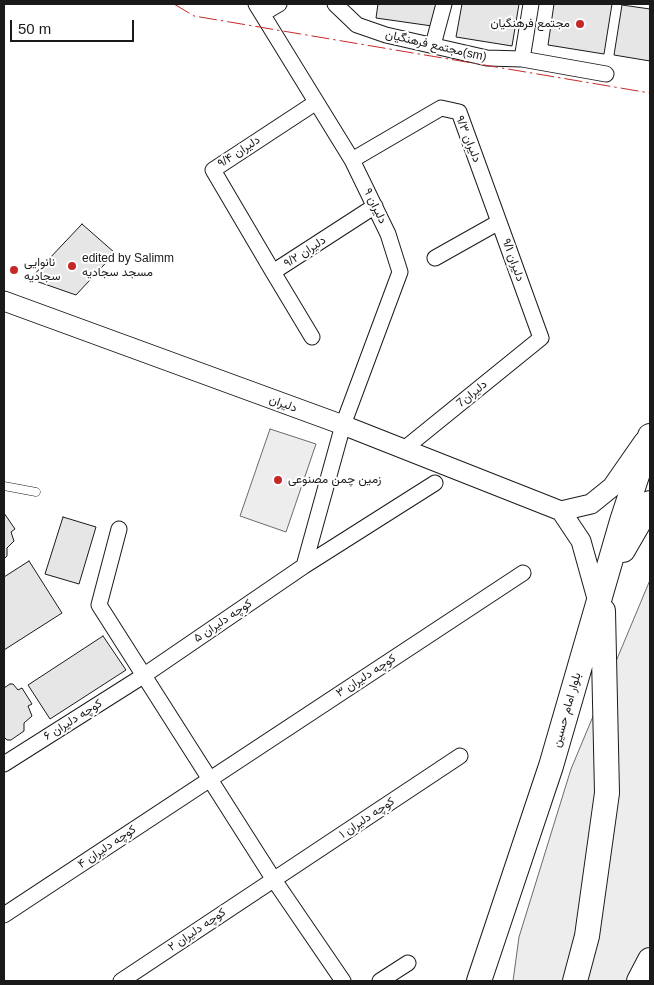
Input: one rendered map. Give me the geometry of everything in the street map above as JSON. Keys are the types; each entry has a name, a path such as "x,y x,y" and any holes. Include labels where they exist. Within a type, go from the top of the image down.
{"main road":[{"name":"بلوار امام حسین","path":"479,981 551,766 600,595 650,436"},
{"path":"575,981 587,936 607,793 600,595 650,503"},
{"path":"639,981 650,960"}],"street":[{"path":"259,9 279,4"},
{"name":"مجتمع فرهنگیان(sm)","path":"335,4 357,25 386,35 487,58 522,59 606,74"},
{"path":"433,45 444,4"},
{"path":"522,59 531,4"},
{"name":"دلیران ۹","path":"259,9 352,160 388,234 400,272 343,426"},
{"name":"دلیران ۹/۴","path":"273,272 213,170 316,103"},
{"name":"دلیران ۹/۳","path":"352,160 441,108 459,112 499,222"},
{"name":"دلیران ۹/۲","path":"312,337 273,272 375,206"},
{"name":"دلیران ۹/۱","path":"435,258 499,222 541,338"},
{"name":"دلیران","path":"4,301 343,426 561,511"},
{"name":"دلیران7","path":"404,449 541,338"},
{"path":"304,566 343,426"},
{"path":"600,595 580,541 561,511 591,504 612,487 650,432"},
{"name":"کوچه دلیران ۵","path":"143,676 304,566 435,483"},
{"path":"119,529 99,604 274,880 343,981"},
{"name":"کوچه دلیران ۳","path":"210,778 523,573"},
{"name":"کوچه دلیران ۶","path":"4,764 143,676"},
{"name":"کوچه دلیران ۱","path":"274,880 460,756"},
{"name":"کوچه دلیران ۴","path":"4,915 210,778"},
{"name":"کوچه دلیران ۲","path":"121,981 274,880"},
{"path":"380,981 408,964"}],"lane":[{"path":"4,486 36,492"}],"shaded area":[{"name":"زمین چمن مصنوعی","path":"270,429 316,444 286,532 240,516"},
{"path":"650,580 650,981 513,981 519,937 571,769"}],"building":[{"path":"378,4 436,4 432,26 376,18"},
{"name":"مجتمع فرهنگیان","path":"462,4 519,4 512,46 456,37"},
{"name":"مجتمع فرهنگیان","path":"554,4 612,4 604,54 548,45"},
{"path":"622,5 650,9 650,61 614,55"},
{"name":"edited by Salimm مسجد سجادیه","path":"82,224 115,253 76,295 30,279"},
{"path":"4,513 15,529 11,532 14,541 7,548 7,556 4,559"},
{"path":"63,517 96,527 79,584 45,574"},
{"path":"29,561 62,613 4,650 4,577"},
{"path":"103,636 126,670 50,719 28,685"},
{"path":"13,684 18,690 22,688 32,704 28,706 32,716 24,723 24,731 11,740 7,740 4,737 4,688"}],"power":[{"path":"174,4 194,16 650,93"}],"place":[{"name":"مجتمع فرهنگیان","path":"580,24"},
{"name":"edited by Salimm مسجد سجادیه","path":"72,266"},
{"name":"نانوایی سجادیه","path":"14,270"},
{"name":"زمین چمن مصنوعی","path":"278,480"}]}
